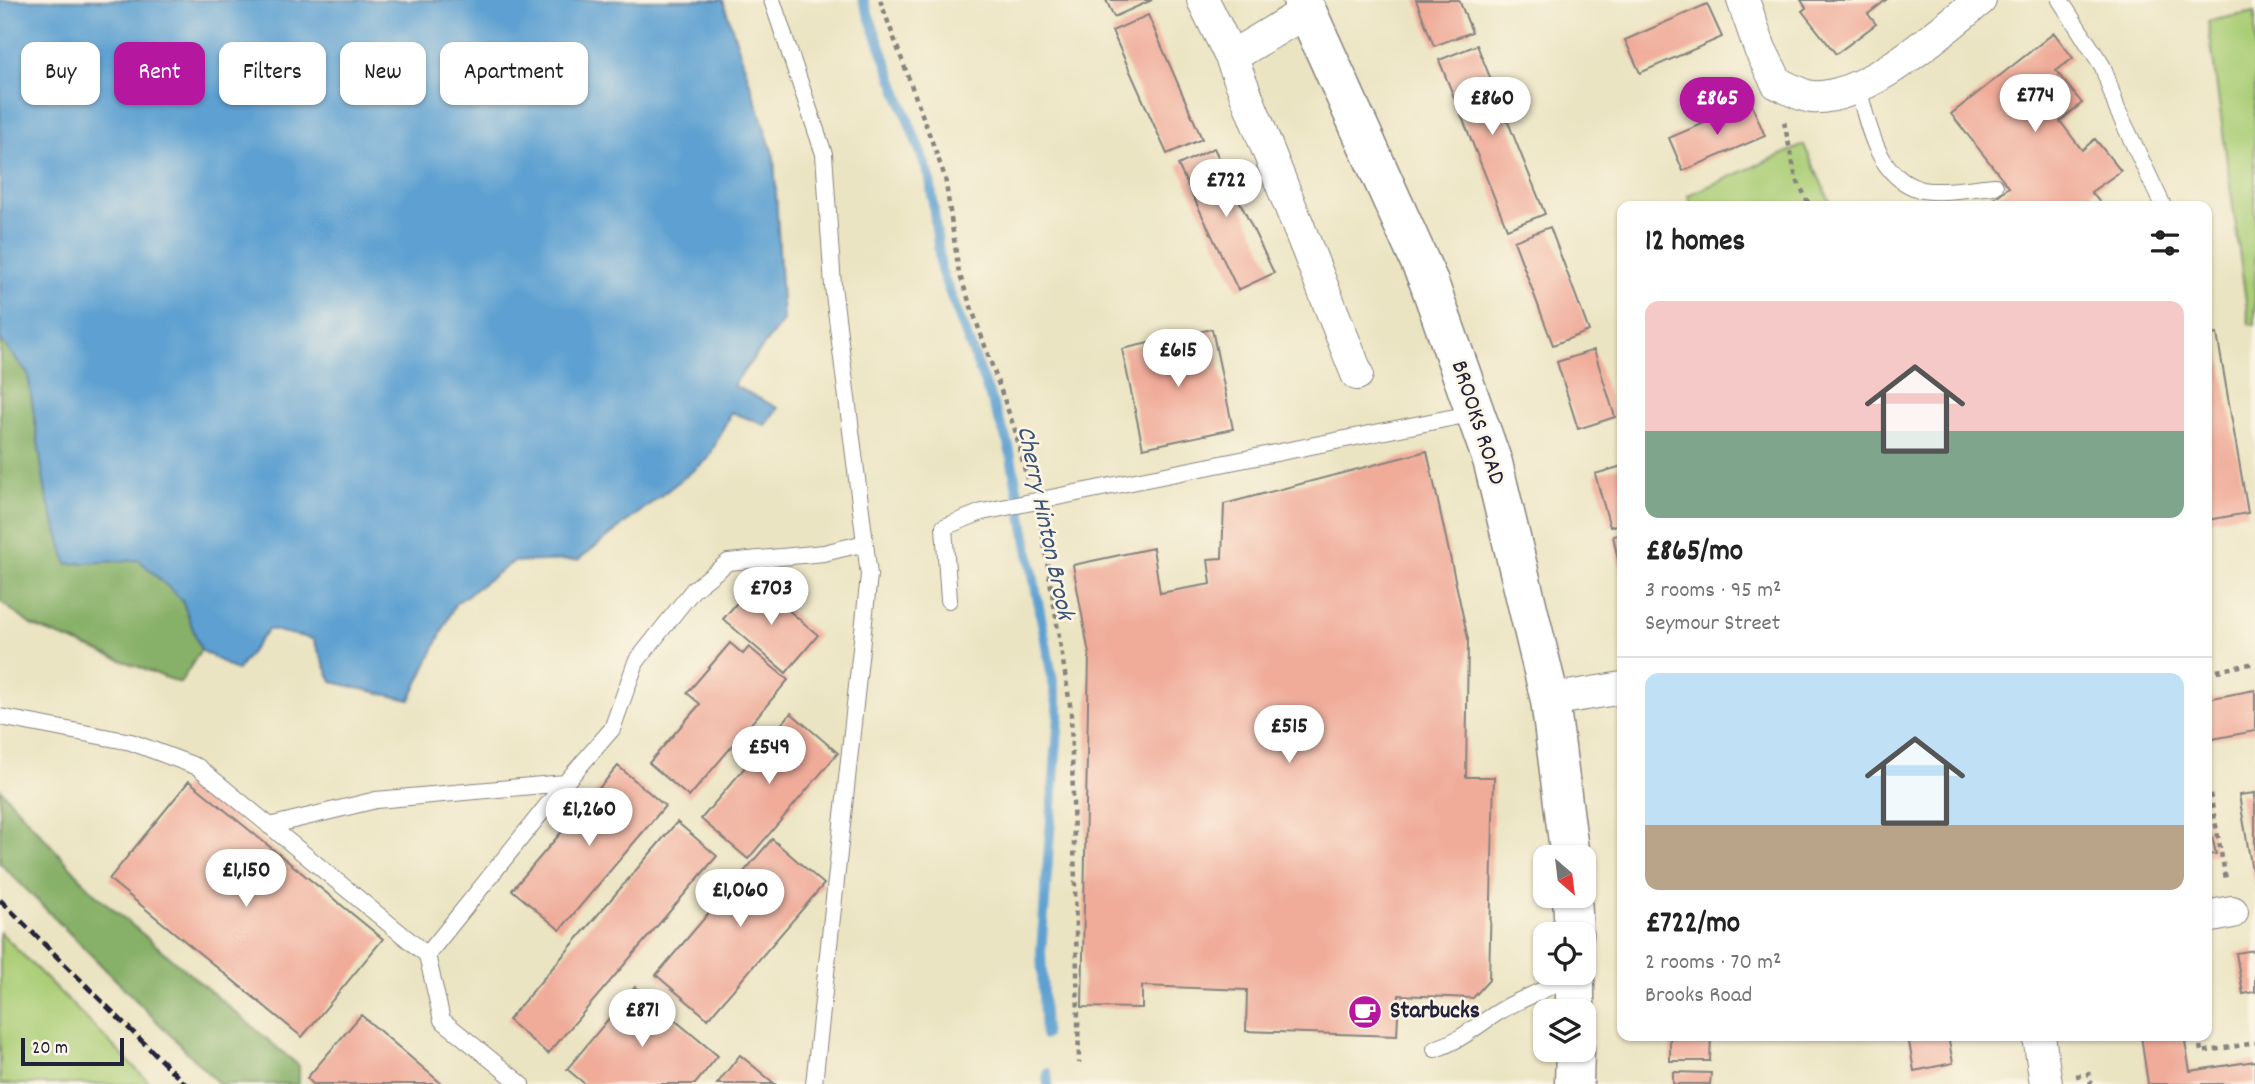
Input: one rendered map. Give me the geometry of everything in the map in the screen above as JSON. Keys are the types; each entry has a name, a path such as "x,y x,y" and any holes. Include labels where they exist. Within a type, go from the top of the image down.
{"main road":[{"name":"BROOKS ROAD","path":"1304,6 1428,280 1493,463 1550,700 1568,845"},
{"path":"1574,1084 1575,1062"}],"street":[{"path":"1203,0 1231,57 1357,374"},
{"path":"1743,0 1760,49 1777,83 1812,97 1858,88 1908,58 1980,0"},
{"name":"BROOKS ROAD","path":"1231,57 1304,6"},
{"path":"1550,700 1617,689"},
{"path":"2040,1041 2046,1084"}],"lane":[{"path":"772,0 824,154 833,286 869,575 814,1084"},
{"path":"2060,0 2103,67 2117,109 2161,201"},
{"path":"1858,88 1870,136 1893,177 1921,190 1995,187"},
{"path":"949,600 944,527 982,512 1476,413"},
{"path":"427,955 565,783 612,729 636,662 693,590 728,562 824,553 865,543"},
{"path":"0,717 131,742 198,768 427,955 442,1020 521,1084"},
{"path":"269,825 376,800 565,783"},
{"path":"1435,1049 1455,1043 1508,1006 1555,985"}],"path":[{"path":"1777,83 1796,178 1808,201"},
{"path":"2212,672 2255,663"},
{"path":"2212,821 2219,915"},
{"path":"2200,1041 2201,1052 2255,1043"}],"green space":[{"path":"2255,12 2255,325 2249,324 2208,21"},
{"path":"1804,145 1830,201 1690,201 1688,195"},
{"path":"0,339 28,374 46,495 139,559 182,600 201,650 180,683 31,625 0,601"},
{"path":"0,789 94,893 299,1066 299,1084 219,1084 0,863"},
{"path":"0,932 151,1084 0,1084"}],"water":[{"path":"0,0 723,0 774,157 783,321 733,385 778,408 765,425 731,412 708,459 578,560 513,562 455,604 410,700 332,682 313,639 268,629 237,671 201,650 182,600 139,560 67,564 46,495 28,374 0,339"}],"building":[{"path":"1106,0 1152,0 1114,17"},
{"path":"1416,0 1459,0 1472,32 1434,46"},
{"path":"1801,0 1886,0 1868,14 1876,24 1836,54 1802,11 1806,8"},
{"path":"1707,4 1722,37 1640,73 1625,40"},
{"path":"1148,15 1202,139 1167,154 1112,31"},
{"path":"2054,33 2073,58 2056,71 2082,103 2060,121 2082,150 2095,139 2121,171 2091,192 2099,201 1991,201 2009,187 1951,114"},
{"path":"1477,45 1545,214 1507,229 1439,60"},
{"path":"1751,103 1765,136 1683,171 1669,138"},
{"path":"1214,148 1274,273 1238,290 1178,165"},
{"path":"1550,227 1589,331 1553,345 1514,241"},
{"path":"1212,329 1233,429 1143,448 1122,349"},
{"path":"2217,334 2248,513 2212,519 2212,335"},
{"path":"1594,350 1615,417 1578,429 1557,362"},
{"path":"1427,451 1468,639 1466,777 1494,777 1489,980 1473,998 1399,995 1397,1036 1246,1031 1247,990 1142,986 1142,1008 1082,1007 1089,654 1073,565 1153,548 1160,593 1211,584 1208,559 1222,558 1224,504"},
{"path":"1617,467 1617,525 1610,527 1595,474"},
{"path":"1617,535 1617,555 1613,536"},
{"path":"755,582 818,635 786,673 723,619"},
{"path":"730,643 743,654 749,647 788,680 689,797 649,763 700,704 687,693"},
{"path":"2255,690 2255,731 2212,739 2212,698"},
{"path":"791,713 838,753 748,859 701,819"},
{"path":"618,766 665,806 560,930 512,890"},
{"path":"189,781 383,939 302,1037 109,879"},
{"path":"2255,793 2255,882 2254,882 2239,795"},
{"path":"677,822 717,856 548,1054 508,1020"},
{"path":"2212,836 2216,854 2212,854"},
{"path":"772,839 824,884 708,1019 656,975"},
{"path":"2255,950 2255,992 2243,994 2236,953"},
{"path":"635,987 718,1056 695,1084 585,1084 567,1069"},
{"path":"361,1015 442,1084 313,1084 307,1078"},
{"path":"1670,1041 1711,1041 1710,1061 1670,1061"},
{"path":"1909,1041 1949,1041 1953,1063 1914,1071"},
{"path":"2142,1041 2185,1041 2190,1071 2255,1061 2255,1084 2148,1084"},
{"path":"740,1055 775,1084 717,1084"},
{"path":"1673,1072 1711,1073 1710,1084 1673,1084"}],"waterway":[{"name":"Cherry Hinton Brook","path":"863,0 930,178 941,270 1009,446 1059,714 1041,952 1045,1035"},
{"name":"Cherry Hinton Brook","path":"1047,1073 1048,1084"}],"railway":[{"path":"0,900 185,1084"}],"place":[{"name":"Starbucks","path":"1365,1012"}]}
